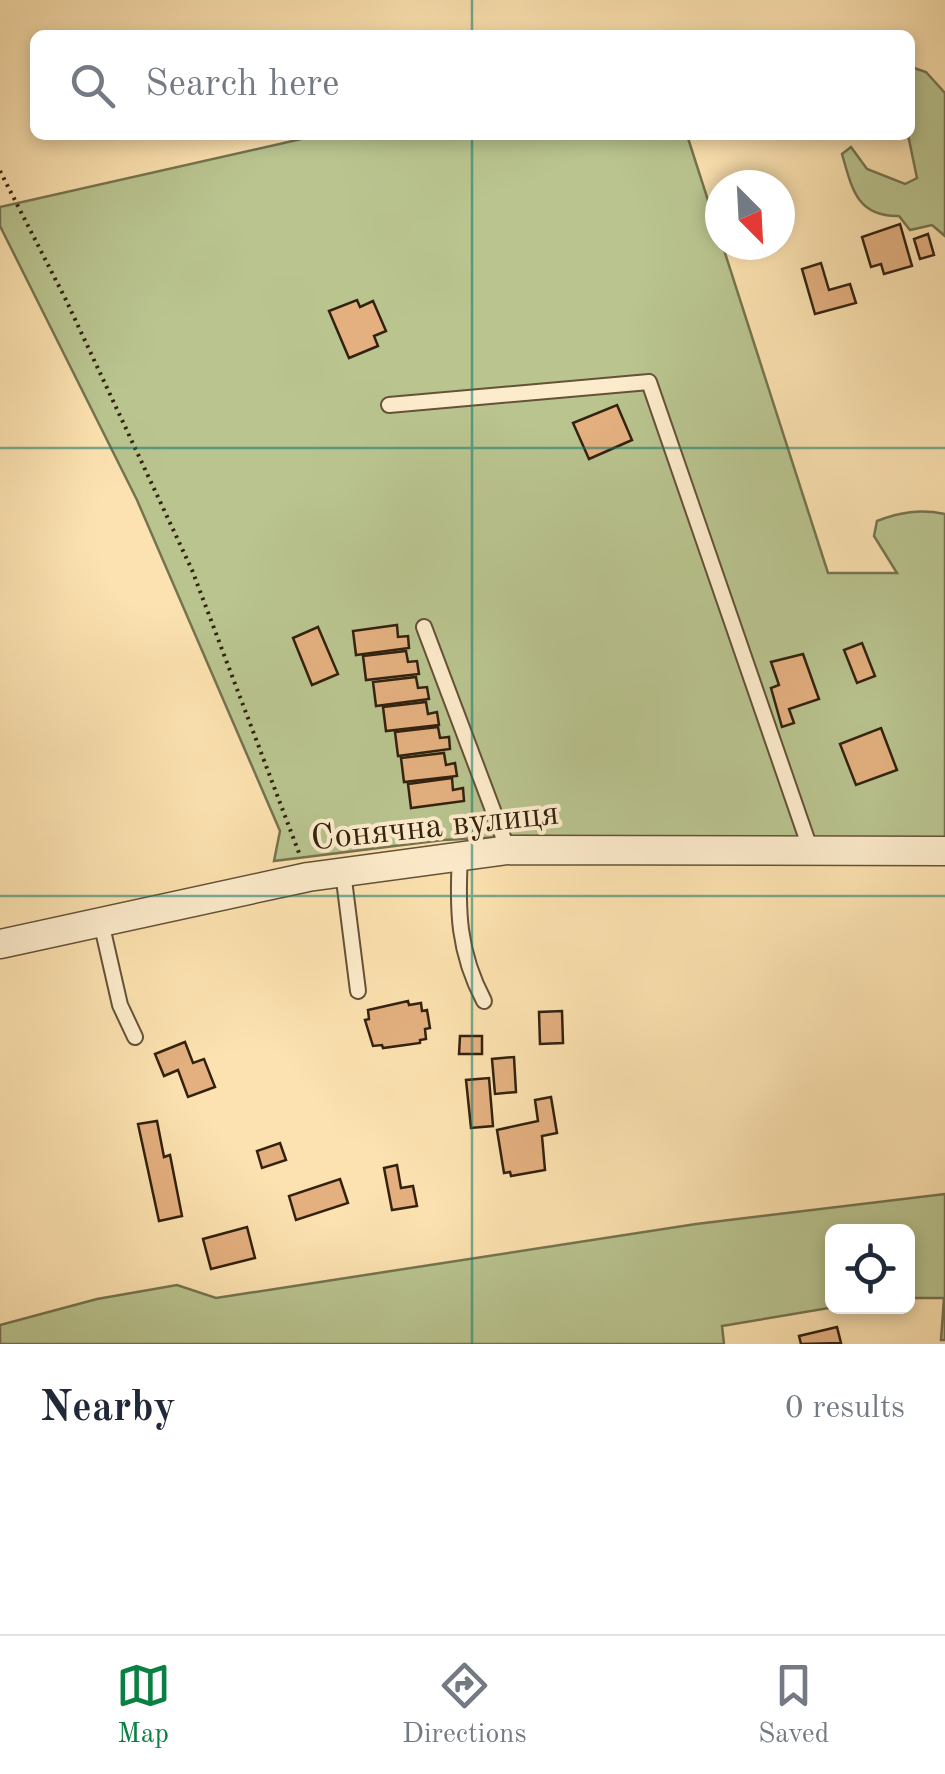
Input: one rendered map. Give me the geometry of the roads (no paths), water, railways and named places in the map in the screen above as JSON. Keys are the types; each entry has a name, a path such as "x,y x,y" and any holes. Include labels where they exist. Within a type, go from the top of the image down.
{"street":[{"name":"Сонячна вулиця","path":"0,944 308,877 508,850 945,851"}],"lane":[{"path":"389,404 649,382 812,851"},
{"path":"424,628 508,850"},
{"path":"460,855 457,910 468,971 484,1001"},
{"path":"343,872 358,991"},
{"path":"101,922 120,1005 135,1038"}]}
